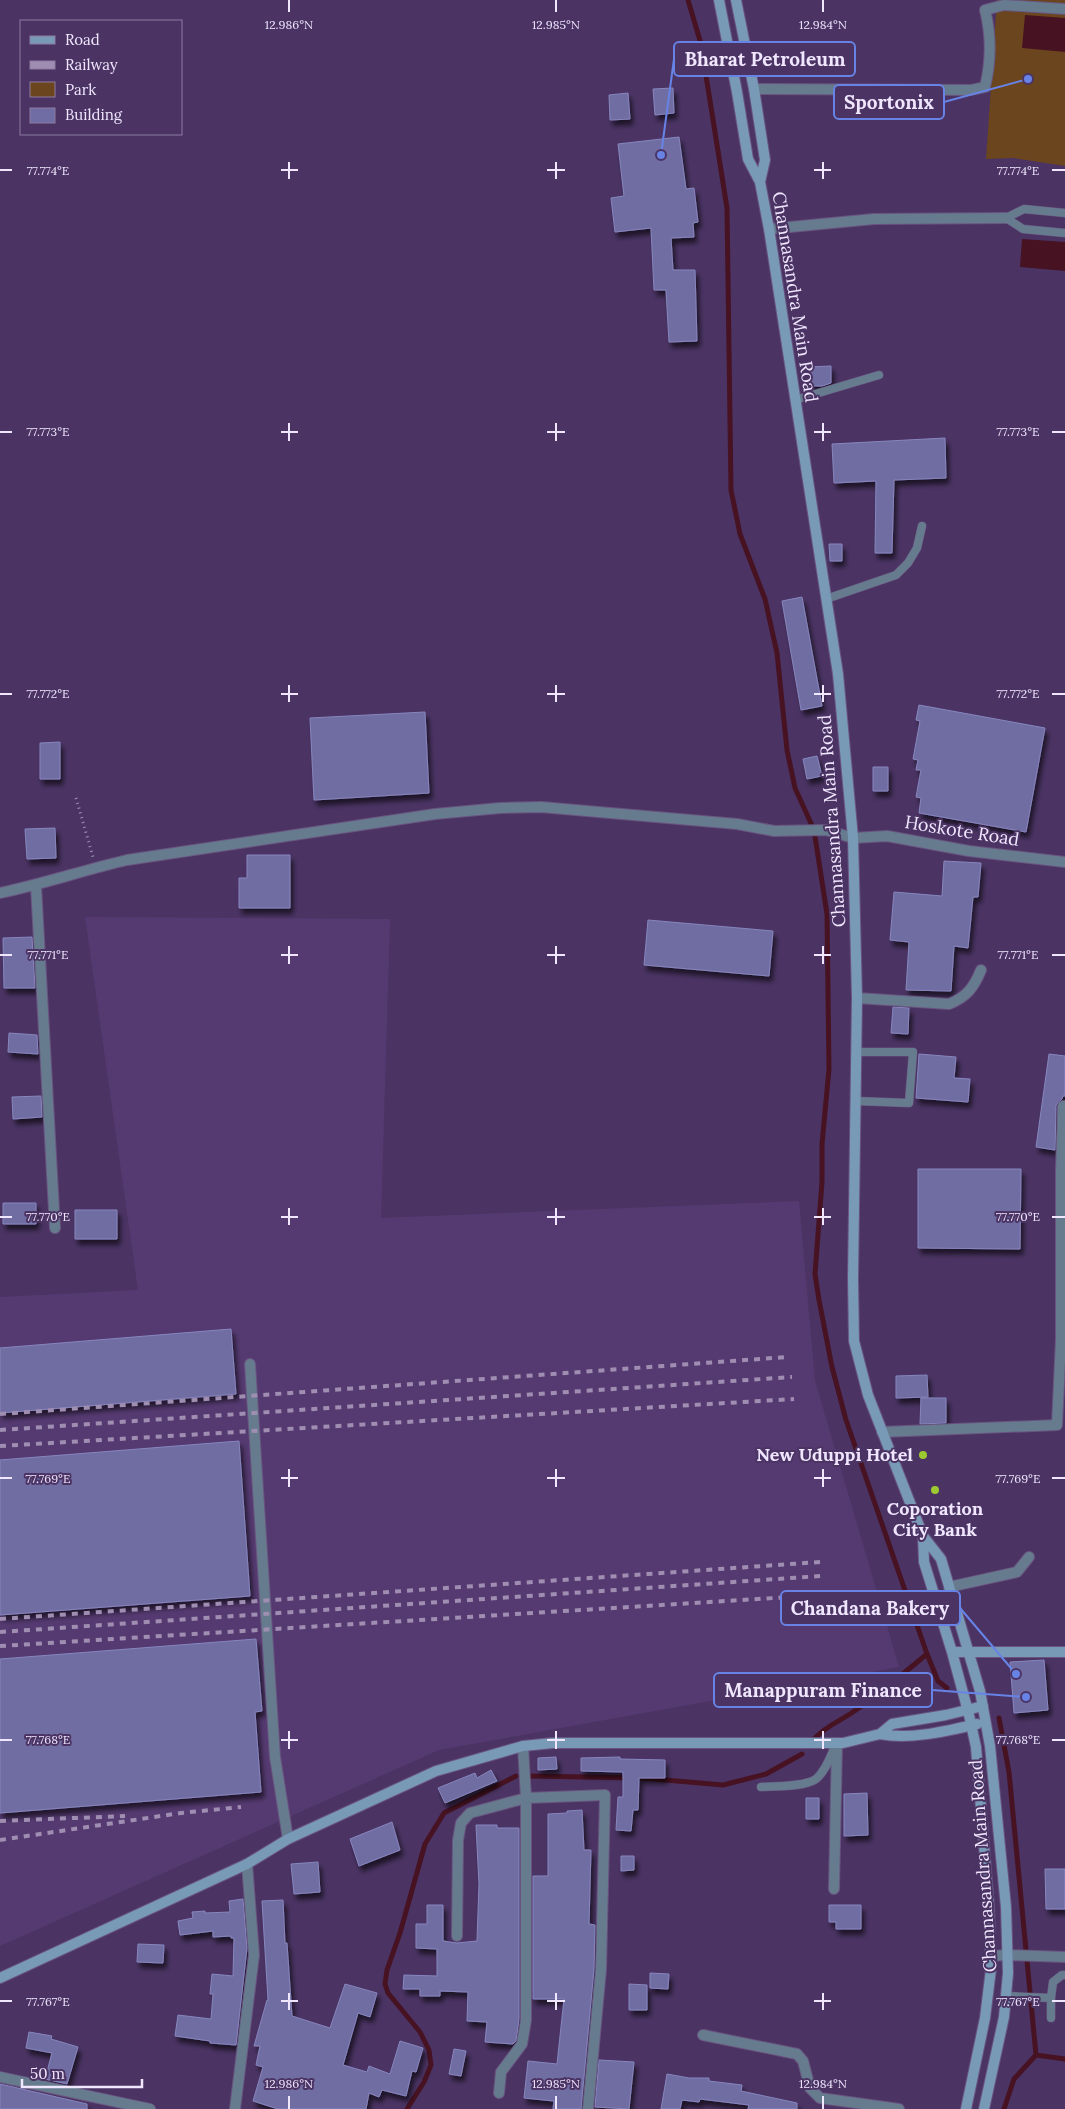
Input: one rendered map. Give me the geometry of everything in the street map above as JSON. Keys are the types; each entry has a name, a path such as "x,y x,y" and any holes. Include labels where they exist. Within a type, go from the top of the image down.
{"main road":[{"name":"Channasandra Main Road","path":"719,0 748,160 760,182 769,228 838,674 853,838 857,998 853,1280 854,1341 868,1395 923,1536 941,1558 983,1706 990,1746 1006,1908 1007,1996 984,2109"},
{"name":"Channasandra Main Road","path":"736,0 754,89 765,160 760,182"},
{"name":"Channasandra Main Road","path":"923,1536 924,1562 952,1652 976,1747 989,1898 990,1956 985,2018 966,2109"},
{"path":"952,1652 1065,1652"},
{"path":"880,1734 892,1724 946,1715 983,1706"},
{"path":"0,1978 247,1864 288,1839 436,1771 523,1746 553,1743 837,1743 880,1734 897,1737 950,1731 986,1722"}],"street":[{"path":"754,89 971,90 985,87 989,61 989,25 985,10 1004,2 1065,9"},
{"path":"769,228 874,219 1006,218"},
{"name":"Hoskote Road","path":"0,894 36,886 96,867 127,860 435,814 500,808 551,808 737,824 774,831 826,830 853,838 887,836 969,851 1065,862"},
{"path":"36,886 55,1228"},
{"path":"857,998 949,1004 960,1000 968,994 981,970"},
{"path":"882,1432 1061,1426 1063,1106 1065,1106"},
{"path":"250,1364 275,1756 288,1839"},
{"path":"949,1587 1017,1572 1029,1557"},
{"path":"834,1889 837,1743"},
{"path":"499,2093 501,2072 522,2044 526,2020 526,1798 523,1746"},
{"path":"457,1936 458,1840 461,1823 470,1813 526,1798 605,1795 601,1969 588,2109"},
{"path":"235,2109 254,1955 247,1864"},
{"path":"990,1956 1065,1957"},
{"path":"704,2035 797,2054 803,2061 810,2088 820,2098 898,2109"},
{"path":"0,2077 150,2109"}],"lane":[{"path":"1006,218 1024,209 1065,213"},
{"path":"1006,218 1023,228 1065,233"},
{"path":"796,400 879,375"},
{"path":"826,599 896,575 908,563 917,548 922,526"},
{"path":"856,1052 913,1052 909,1103 856,1101"},
{"path":"761,1787 806,1783 816,1778 825,1767 837,1743"},
{"path":"1051,2018 1053,1982 1062,1975 1065,1975"},
{"path":"1007,1996 1051,1998"}],"path":[{"path":"76,798 96,867"}],"shaded area":[{"path":"1025,15 1065,18 1065,52 1022,48"},
{"path":"1022,239 1065,242 1065,271 1020,267"},
{"path":"85,917 390,919 381,1218 799,1201 815,1381 899,1667 439,1750 0,1946 0,1297 138,1290"}],"green space":[{"path":"997,0 1065,0 1065,166 1013,158 986,159"}],"building":[{"path":"673,88 674,113 655,115 653,89"},
{"path":"628,93 630,119 610,120 609,95"},
{"path":"679,137 686,189 694,188 698,222 693,223 694,237 671,238 673,270 695,270 697,341 669,342 666,290 654,290 651,228 615,232 611,198 624,196 618,144"},
{"path":"831,366 831,383 822,386 809,386 808,367"},
{"path":"945,438 946,478 894,480 892,553 875,553 876,481 834,483 832,444"},
{"path":"829,544 842,544 842,561 830,561"},
{"path":"802,597 822,706 801,710 782,601"},
{"path":"919,705 1045,728 1026,832 919,813 921,798 916,797 921,770 916,770 918,760 913,759 920,721 916,720"},
{"path":"425,712 429,793 314,800 310,718"},
{"path":"60,742 60,779 40,779 40,743"},
{"path":"817,756 822,776 807,779 803,759"},
{"path":"873,767 888,767 888,791 873,791"},
{"path":"55,828 56,858 27,859 25,829"},
{"path":"247,855 290,855 290,908 239,908 239,878 247,878"},
{"path":"944,861 981,863 978,897 973,897 968,948 954,946 951,991 906,990 909,942 890,940 894,892 942,896"},
{"path":"648,920 773,931 769,976 644,965"},
{"path":"32,937 35,988 4,988 3,938"},
{"path":"893,1007 909,1008 908,1034 891,1033"},
{"path":"9,1033 37,1035 38,1054 8,1052"},
{"path":"919,1054 956,1057 954,1078 970,1079 968,1102 916,1098"},
{"path":"1049,1054 1065,1056 1065,1096 1056,1105 1055,1150 1036,1147"},
{"path":"41,1096 42,1117 13,1119 12,1097"},
{"path":"918,1169 1021,1169 1020,1249 918,1248"},
{"path":"3,1203 36,1203 36,1224 3,1224"},
{"path":"75,1210 117,1210 117,1239 75,1239"},
{"path":"231,1329 236,1394 0,1413 0,1348"},
{"path":"927,1375 928,1397 896,1398 896,1376"},
{"path":"921,1398 946,1398 946,1423 920,1424"},
{"path":"239,1441 250,1596 0,1615 0,1460"},
{"path":"256,1639 262,1711 255,1712 261,1792 0,1813 0,1659"},
{"path":"1044,1660 1048,1710 1014,1713 1010,1662"},
{"path":"556,1757 557,1769 538,1770 538,1758"},
{"path":"620,1757 620,1759 665,1760 665,1778 639,1778 638,1810 633,1810 631,1831 616,1830 618,1797 623,1797 623,1772 581,1771 581,1758"},
{"path":"491,1770 497,1781 445,1803 438,1788 475,1773 477,1778"},
{"path":"867,1793 868,1835 844,1836 844,1794"},
{"path":"806,1798 819,1798 819,1819 806,1819"},
{"path":"582,1810 584,1850 591,1850 589,1924 595,1925 594,1969 581,2109 553,2109 554,2101 524,2098 528,2061 557,2064 564,1999 533,1999 533,1876 548,1876 548,1814"},
{"path":"392,1822 400,1850 359,1866 350,1839"},
{"path":"476,1825 497,1825 497,1828 519,1828 519,2019 516,2041 513,2044 485,2042 487,2022 467,2021 468,1992 440,1991 440,1996 420,1996 420,1989 403,1989 404,1975 437,1976 437,1949 416,1948 416,1924 427,1924 427,1905 443,1905 443,1941 457,1943 477,1941 479,1884"},
{"path":"621,1856 634,1856 634,1870 621,1871"},
{"path":"318,1862 320,1892 294,1894 291,1864"},
{"path":"1045,1869 1065,1869 1065,1909 1046,1909"},
{"path":"243,1899 247,1948 236,2045 210,2043 210,2041 175,2036 178,2015 211,2019 213,1994 210,1994 212,1974 233,1976 234,1938 231,1938 231,1936 213,1937 213,1931 180,1935 178,1921 193,1918 192,1912 230,1912 229,1901"},
{"path":"283,1900 292,2016 330,2028 345,1984 377,1993 370,2017 358,2013 343,2065 367,2072 369,2066 390,2074 400,2041 423,2048 416,2072 412,2071 406,2096 382,2090 379,2097 369,2093 366,2109 278,2109 253,2101 263,2067 256,2065 260,2046 254,2046 268,2000 262,1901"},
{"path":"829,1905 861,1905 861,1929 836,1929 836,1922 829,1922"},
{"path":"138,1944 164,1945 163,1963 137,1962"},
{"path":"650,1973 669,1974 668,1989 650,1988"},
{"path":"629,1984 647,1985 647,2010 629,2010"},
{"path":"29,2032 52,2036 51,2039 78,2047 67,2084 45,2079 52,2053 26,2048"},
{"path":"454,2049 466,2051 461,2076 449,2074"},
{"path":"599,2060 634,2062 629,2109 595,2107"},
{"path":"667,2074 689,2078 709,2078 709,2081 742,2085 741,2091 797,2103 797,2109 748,2109 749,2105 700,2099 699,2102 682,2100 680,2109 661,2109"},
{"path":"0,2084 87,2104 87,2109 0,2109"}],"waterway":[{"path":"688,0 701,44 727,208 731,490 740,534 765,599 777,653 787,750 795,788 814,830 827,914 829,1069 822,1144 822,1182 815,1274 832,1367 846,1420 927,1654 938,1681 947,1688"},
{"path":"815,1738 828,1727 872,1698 927,1654"},
{"path":"999,1718 1009,1772 1036,2055 1065,2059"},
{"path":"529,1776 642,1778 723,1785 766,1774 802,1754"},
{"path":"407,2109 424,2082 431,2065 429,2050 420,2032 388,1993 385,1984 387,1970 400,1933 425,1844 444,1813 516,1776"},
{"path":"1004,2109 1014,2079 1036,2055"}],"railway":[{"path":"0,1414 787,1357"},
{"path":"0,1430 792,1377"},
{"path":"0,1446 794,1399"},
{"path":"0,1619 820,1562"},
{"path":"0,1632 821,1576"},
{"path":"0,1646 823,1595"},
{"path":"0,1840 181,1813 241,1807"},
{"path":"0,1821 125,1816"}],"place":[{"name":"Sportonix","path":"1028,79"},
{"name":"Bharat Petroleum","path":"661,155"},
{"name":"New Uduppi Hotel","path":"923,1455"},
{"name":"Coporation City Bank","path":"935,1490"},
{"name":"Chandana Bakery","path":"1016,1674"},
{"name":"Manappuram Finance","path":"1026,1697"}]}
